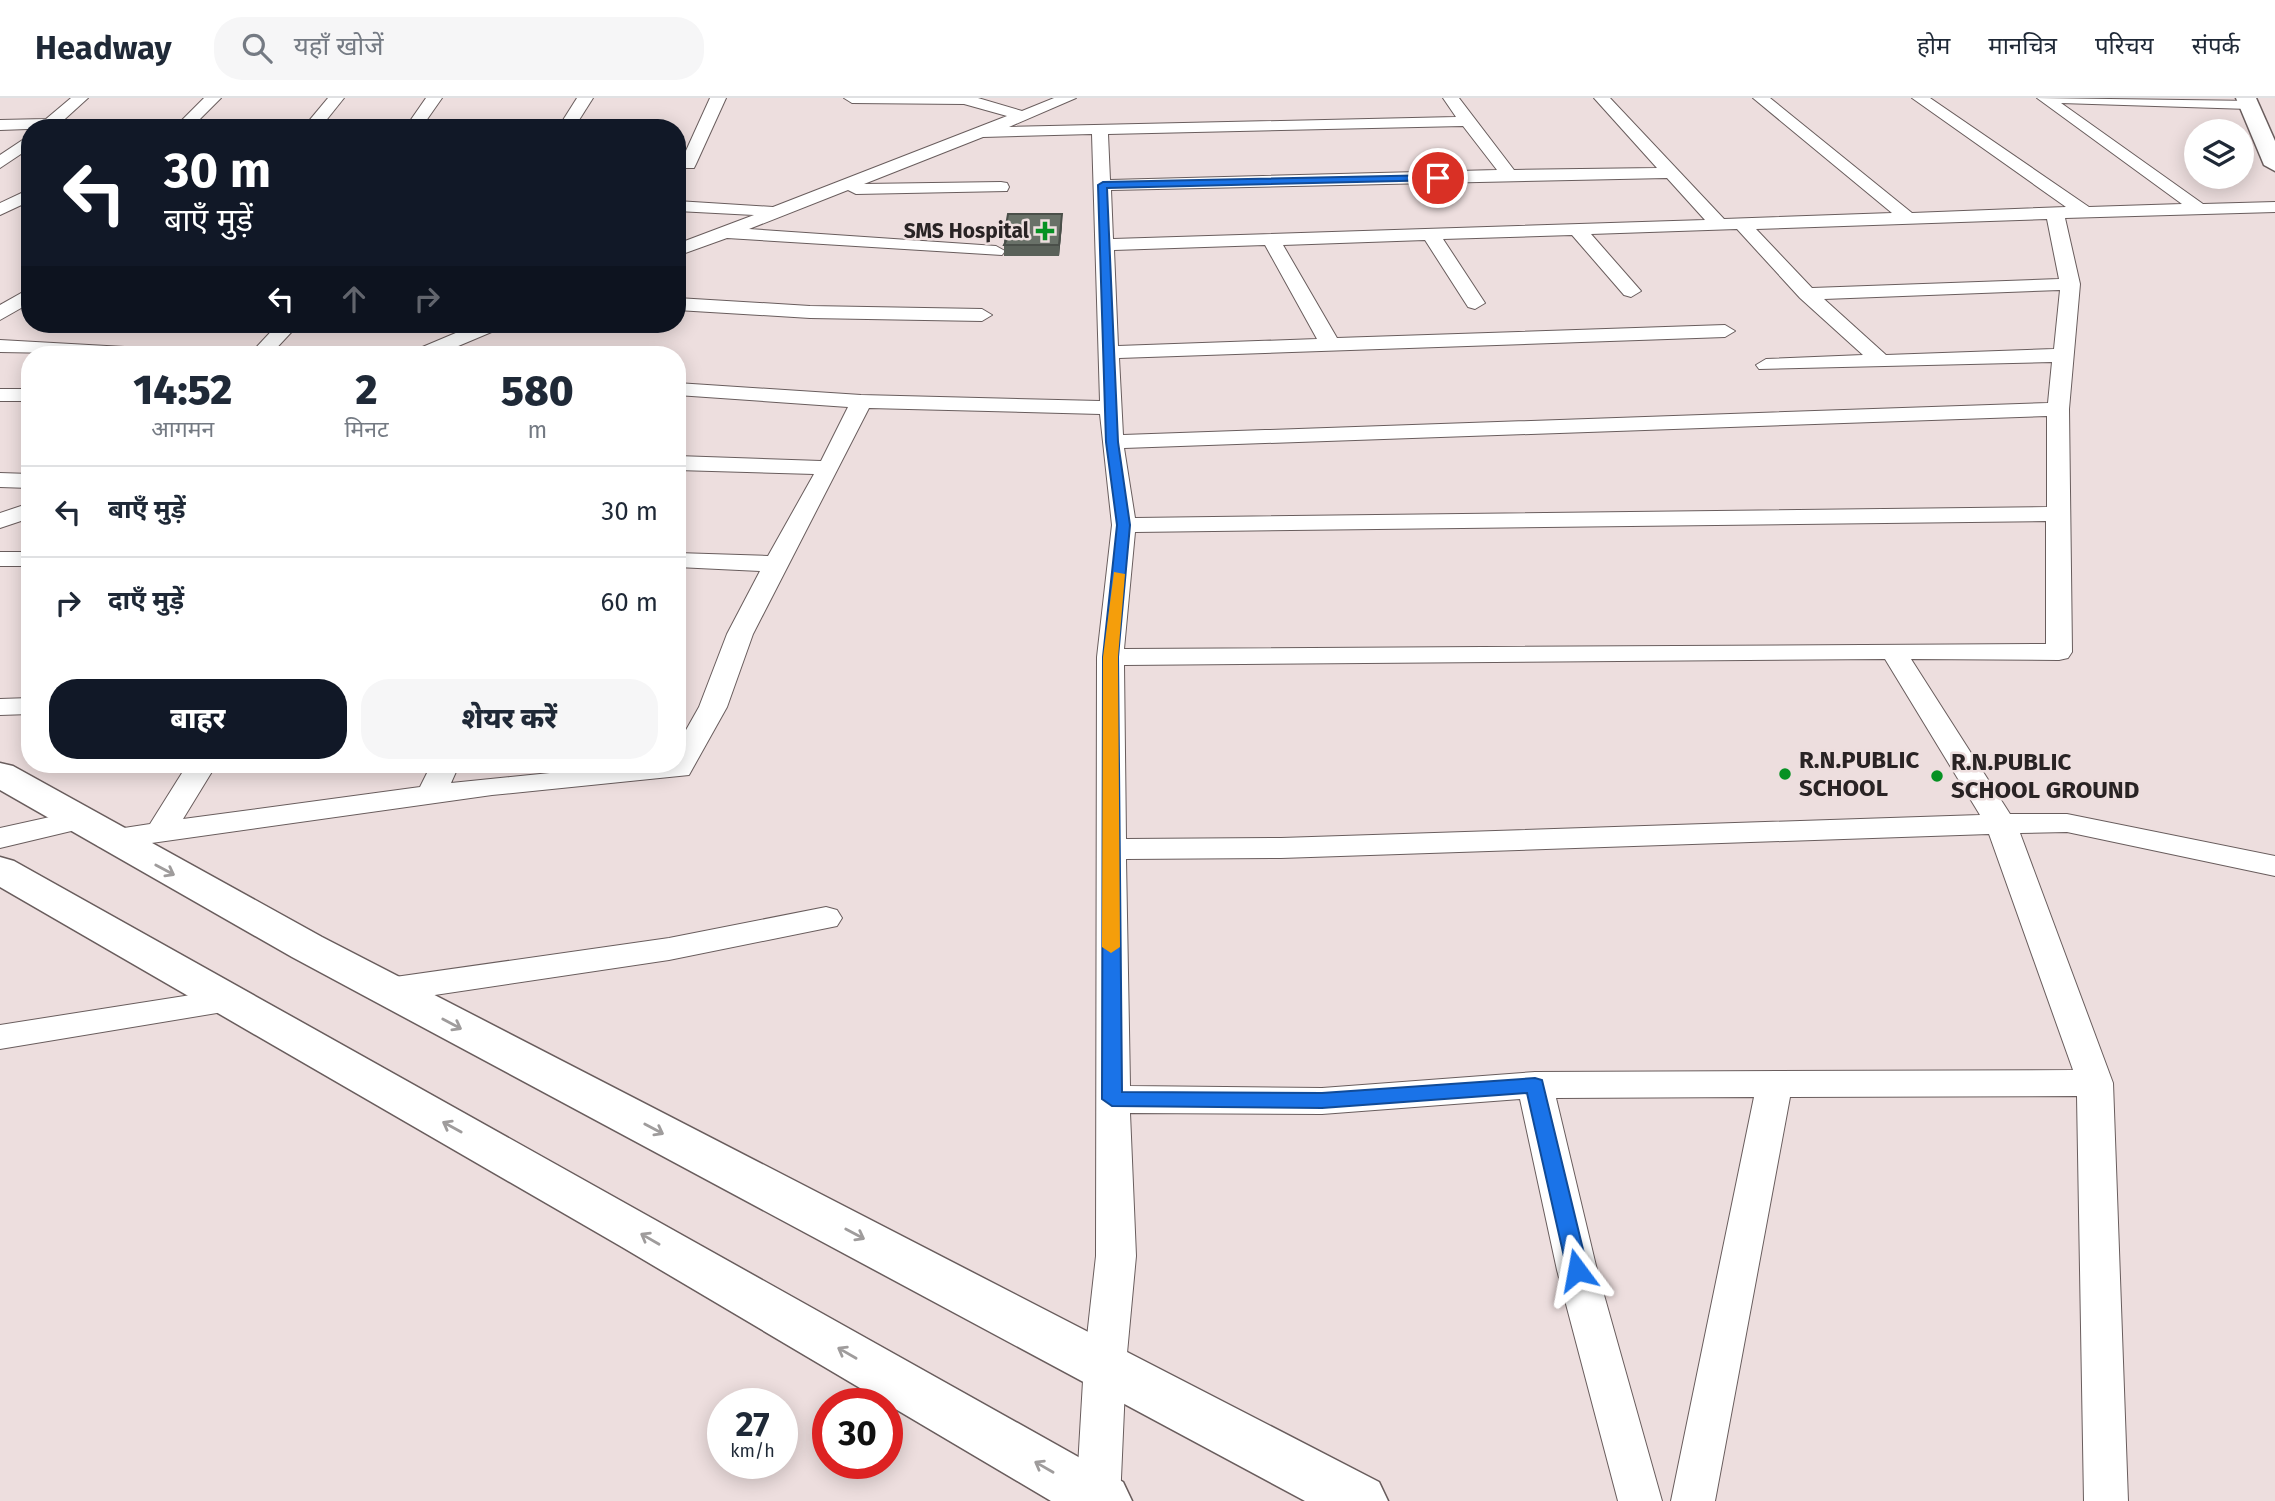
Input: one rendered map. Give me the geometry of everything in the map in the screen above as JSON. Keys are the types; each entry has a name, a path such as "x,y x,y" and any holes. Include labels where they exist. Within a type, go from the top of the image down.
{"street":[{"path":"55,119 80,98"},
{"path":"191,119 213,98"},
{"path":"318,119 335,98"},
{"path":"420,119 434,98"},
{"path":"572,119 585,98 598,98"},
{"path":"688,164 718,98"},
{"path":"852,98 965,98 1023,116"},
{"path":"686,247 1068,98"},
{"path":"1451,98 1509,176"},
{"path":"1602,98 1720,225"},
{"path":"1761,98 1908,218"},
{"path":"1920,98 2083,211"},
{"path":"2045,98 2197,207"},
{"path":"2060,98 2247,101 2275,165"},
{"path":"984,132 1467,121"},
{"path":"0,125 21,125"},
{"path":"0,870 640,1233 1100,1500 1105,1364 1116,1256 1112,1099 1110,657 1124,525 1112,442 1100,130"},
{"path":"0,163 21,147"},
{"path":"1103,185 1671,173"},
{"path":"10,184 21,185"},
{"path":"835,189 1001,187"},
{"path":"0,210 21,199"},
{"path":"686,206 777,211"},
{"path":"1105,245 2197,207 2275,207"},
{"path":"1110,657 1893,651 2059,653 2058,409 2070,284 2055,213"},
{"path":"1742,224 1807,294 1881,361"},
{"path":"1577,230 1631,291"},
{"path":"723,233 996,251"},
{"path":"1431,235 1475,303"},
{"path":"1272,241 1331,344"},
{"path":"1807,294 2070,284"},
{"path":"0,314 21,300"},
{"path":"686,305 810,312 982,315"},
{"path":"1109,352 1725,331"},
{"path":"268,346 280,333"},
{"path":"441,346 472,333"},
{"path":"0,346 21,347"},
{"path":"1766,365 2063,355"},
{"path":"686,390 860,401 1111,408"},
{"path":"0,395 21,395"},
{"path":"686,756 713,707 740,634 829,468 860,401"},
{"path":"1112,442 2058,409"},
{"path":"686,463 829,468"},
{"path":"0,480 21,481"},
{"path":"0,522 21,514"},
{"path":"1124,525 2058,514"},
{"path":"0,559 21,559"},
{"path":"686,560 776,564"},
{"path":"1893,651 2001,824 2095,1083 2106,1501"},
{"path":"0,707 21,706"},
{"path":"162,830 196,773"},
{"path":"431,794 441,773"},
{"path":"0,838 93,830 162,830 431,794 639,773"},
{"path":"0,774 93,830 388,990 1105,1364 1359,1501"},
{"path":"1110,849 1294,848 2067,823 2275,866"},
{"path":"388,990 694,945 825,918"},
{"path":"0,1037 229,1001"},
{"path":"1693,1501 1775,1083"},
{"path":"1112,1099 1322,1101 1535,1085 2095,1083"},
{"path":"1535,1085 1577,1270 1640,1501"}],"building":[{"path":"1008,214 1062,214 1059,245 1004,245 1007,239 1004,237"}],"slow traffic":[{"path":"1111,947 1110,657 1119,574"}],"place":[{"name":"SMS Hospital","path":"1045,231"},
{"name":"R.N.PUBLIC SCHOOL","path":"1785,774"},
{"name":"R.N.PUBLIC SCHOOL GROUND","path":"1937,776"}],"route":[{"path":"1438,178 1103,185 1112,442 1124,525 1110,657 1112,1099 1322,1101 1535,1085 1577,1270"}]}
